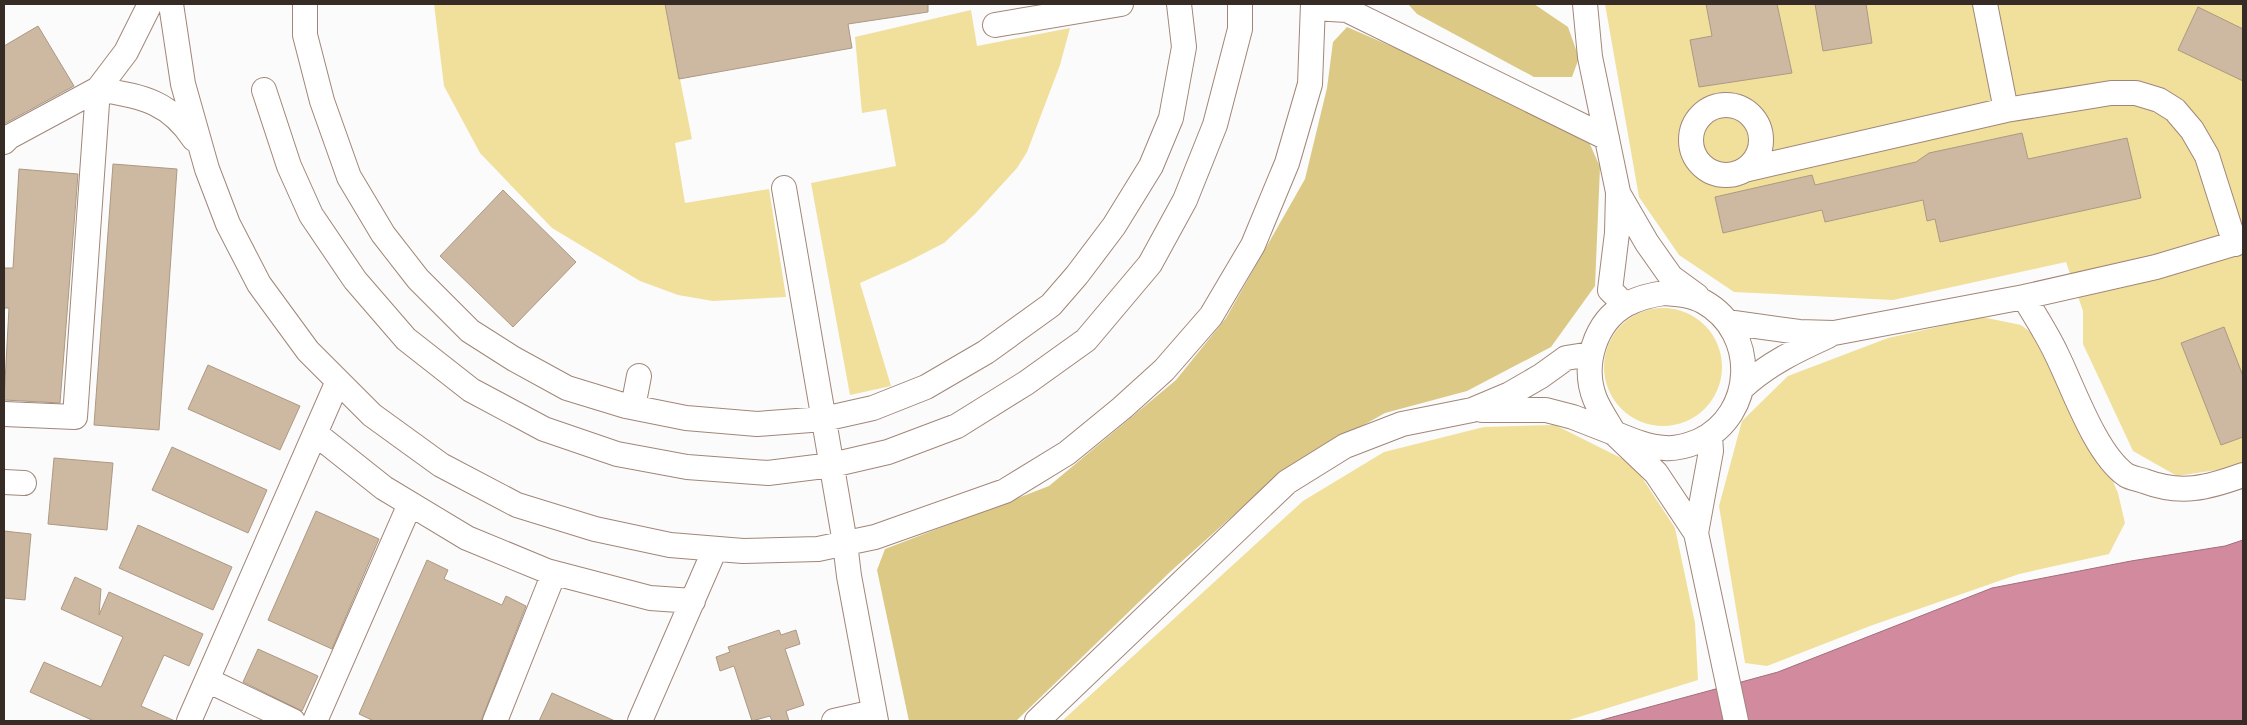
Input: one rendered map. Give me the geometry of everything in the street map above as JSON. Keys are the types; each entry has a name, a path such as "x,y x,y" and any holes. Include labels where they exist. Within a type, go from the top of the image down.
{"street":[{"path":"4,142 9,137 98,89 126,52 150,4"},
{"path":"171,4 183,84 201,150 228,224 259,284 308,351 372,414 441,465 517,505 595,529 670,545 743,551 818,549 875,537 1004,491 1067,453 1122,408 1164,370 1211,316 1254,245 1287,163 1310,84 1313,6 1346,10 1607,138"},
{"path":"305,4 305,35 322,101 350,177 383,234 418,279 470,331 514,359 567,388 633,407 686,418 757,424 824,419 873,408 926,387 986,352 1051,305 1077,275 1114,226 1151,166 1171,118 1184,47 1179,4"},
{"path":"995,24 1121,4"},
{"path":"264,90 289,166 311,215 355,280 406,339 471,390 544,430 617,454 687,466 768,473 832,465 888,452 957,426 1026,383 1086,340 1150,264 1184,200 1215,125 1240,29 1240,4"},
{"path":"1585,4 1590,57 1618,192 1616,241 1610,290 1625,305"},
{"path":"1984,4 2006,110"},
{"path":"98,89 143,97 168,111 183,122 201,150"},
{"path":"4,414 75,417 98,89"},
{"path":"1732,328 1734,323 1799,332 1834,333 2024,297 2156,267 2239,242 2207,156 2192,130 2175,110 2159,100 2136,93 2111,92 2006,110 1744,170"},
{"path":"784,188 845,543 848,576 880,718 834,721"},
{"path":"1037,721 1287,482 1345,446 1402,424 1472,410 1546,410 1573,417 1644,445 1666,448 1689,445 1710,436 1729,417 1736,406 1743,387 1744,367 1741,347 1732,328 1720,314 1671,277 1646,243 1618,192"},
{"path":"1704,302 1684,295 1664,293 1643,296 1625,305 1605,324 1598,335 1591,354 1590,377 1595,399 1614,433 1656,473 1696,533 1736,721"},
{"path":"2024,297 2055,351 2089,423 2107,455 2126,475 2152,484 2181,490 2208,487 2243,475"},
{"path":"1743,387 1755,376 1791,352 1834,333"},
{"path":"1472,410 1510,394 1541,376 1566,358 1591,354"},
{"path":"633,407 639,376"},
{"path":"189,721 338,381"},
{"path":"316,434 384,488 468,538 554,573 650,598 693,601"},
{"path":"1696,533 1711,451 1710,436"},
{"path":"316,721 410,504"},
{"path":"640,721 715,548"},
{"path":"495,721 554,573"},
{"path":"207,680 293,721"}],"shaded area":[{"path":"434,4 665,4 692,139 675,143 685,203 769,189 786,297 713,301 678,295 640,281 552,228 480,153 444,86"},
{"path":"1408,4 1534,4 1568,27 1579,58 1572,77 1534,77 1417,14"},
{"path":"1605,4 2243,4 2243,466 2177,476 2133,451 2083,344 2083,311 2066,262 1893,300 1734,292 1679,255 1639,197"},
{"path":"971,10 977,46 1070,28 1060,65 1027,152 1017,168 975,214 944,243 860,283 891,386 850,395 811,183 896,166 886,109 862,113 855,37"},
{"path":"1347,27 1400,50 1589,142 1600,167 1595,286 1551,347 1467,391 1385,413 1284,470 1171,571 1016,721 909,721 877,570 885,549 1049,486 1176,380 1226,318 1305,179 1327,88 1333,42"},
{"path":"1663,308 1686,312 1705,325 1718,344 1722,367 1718,390 1705,409 1686,422 1663,426 1640,422 1621,409 1608,390 1604,367 1608,344 1621,325 1640,312"},
{"path":"1982,317 2021,325 2055,351 2118,493 2125,523 2109,554 2019,574 1870,626 1767,666 1745,663 1719,506 1742,421 1788,376 1888,338"},
{"path":"1555,425 1633,464 1675,528 1695,623 1698,680 1566,721 1062,721 1303,501 1384,452 1484,427"},
{"path":"2243,540 2243,721 1598,721 1778,672 1992,588 2131,561 2225,546"}],"building":[{"path":"665,4 928,4 928,12 848,24 852,48 679,79"},
{"path":"1706,4 1777,4 1792,73 1699,87 1690,40 1712,36"},
{"path":"1815,4 1866,4 1872,43 1823,51"},
{"path":"2198,7 2243,29 2243,81 2178,50"},
{"path":"38,26 74,86 4,124 4,46"},
{"path":"2022,133 2028,159 2127,138 2141,198 1940,242 1935,219 1927,221 1923,200 1825,222 1822,210 1723,233 1715,197 1812,175 1815,185 1916,162 1929,153"},
{"path":"113,164 177,169 159,430 94,425"},
{"path":"19,169 78,174 60,403 4,400 9,308 4,308 4,268 13,268"},
{"path":"503,190 576,262 513,327 440,256"},
{"path":"2224,327 2243,376 2243,437 2221,445 2181,343"},
{"path":"208,365 300,406 280,450 188,409"},
{"path":"172,447 267,490 248,533 152,490"},
{"path":"54,458 113,463 107,530 48,524"},
{"path":"316,511 379,539 332,649 268,620"},
{"path":"138,525 232,567 213,610 119,568"},
{"path":"4,531 31,534 25,600 4,598"},
{"path":"427,560 448,570 444,579 502,605 506,596 526,606 481,721 374,721 359,714"},
{"path":"75,577 101,589 99,615 109,592 203,634 189,666 164,655 141,706 175,721 94,721 30,692 44,662 101,687 123,637 61,609"},
{"path":"779,630 781,635 796,630 800,644 785,649 804,705 786,711 789,721 772,721 770,716 752,721 734,666 720,671 716,657 730,652 728,647"},
{"path":"258,649 318,676 302,711 243,682"},
{"path":"552,693 615,721 539,721"}]}
